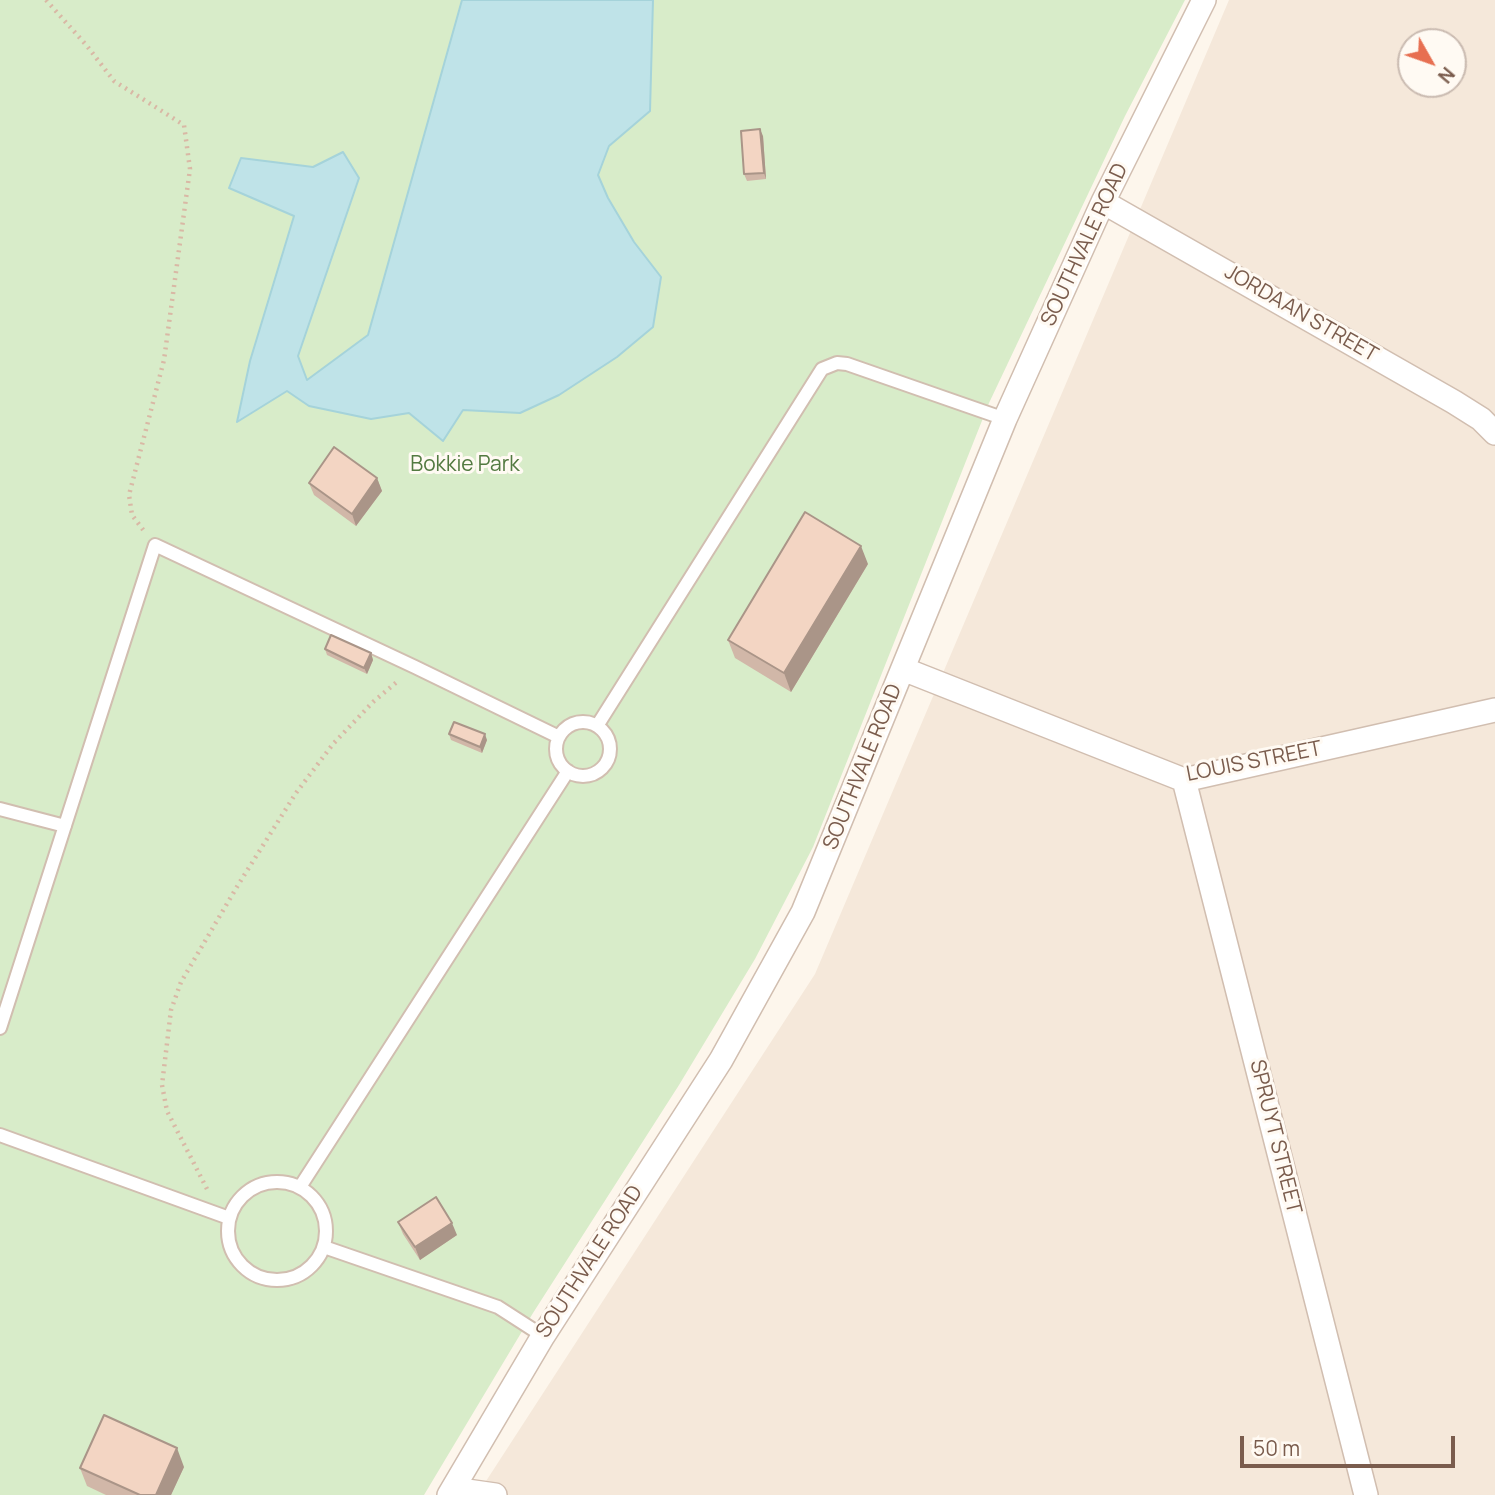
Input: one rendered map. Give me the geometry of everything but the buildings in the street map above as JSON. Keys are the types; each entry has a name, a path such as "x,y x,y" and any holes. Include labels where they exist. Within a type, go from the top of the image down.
{"street":[{"name":"SOUTHVALE ROAD","path":"451,1492 542,1336 721,1060 803,912 1005,419 1103,202 1204,0"},
{"name":"JORDAAN STREET","path":"1103,202 1454,402 1481,419 1495,433"},
{"name":"LOUIS STREET","path":"903,669 1184,780 1495,710"},
{"name":"SPRUYT STREET","path":"1184,780 1366,1495"},
{"path":"451,1492 495,1495"}],"lane":[{"path":"597,726 822,369 837,363 847,363 1005,419"},
{"path":"0,1028 155,545 559,737"},
{"path":"576,723 597,726 608,739 610,747 605,764 599,770 584,776 568,771 558,760 556,752 559,737 576,723"},
{"path":"300,1187 568,771"},
{"path":"0,809 65,826"},
{"path":"0,1135 229,1218"},
{"path":"272,1181 287,1182 312,1195 320,1207 325,1220 324,1247 308,1269 283,1280 269,1279 244,1268 235,1257 230,1245 229,1218 245,1193 272,1181"},
{"path":"324,1247 498,1307 542,1336"}],"path":[{"path":"46,0 114,81 184,125 190,169 164,360 129,495 132,515 155,545"},
{"path":"216,1213 201,1174 167,1111 162,1085 171,1010 181,982 296,793 333,744 373,702 415,667"}],"shaded area":[{"path":"1229,0 1495,0 1495,1495 477,1495 815,974"}],"green space":[{"name":"Bokkie Park","path":"0,0 1185,0 1125,116 989,403 813,847 755,959 679,1085 533,1313 424,1495 0,1495"}],"water":[{"path":"462,0 653,0 650,111 609,146 598,175 634,242 661,277 653,327 617,357 559,395 520,413 463,410 443,441 409,413 371,419 309,406 287,391 237,422 250,361 294,216 229,188 241,158 313,167 343,152 359,178 298,356 307,380 368,335"}]}
